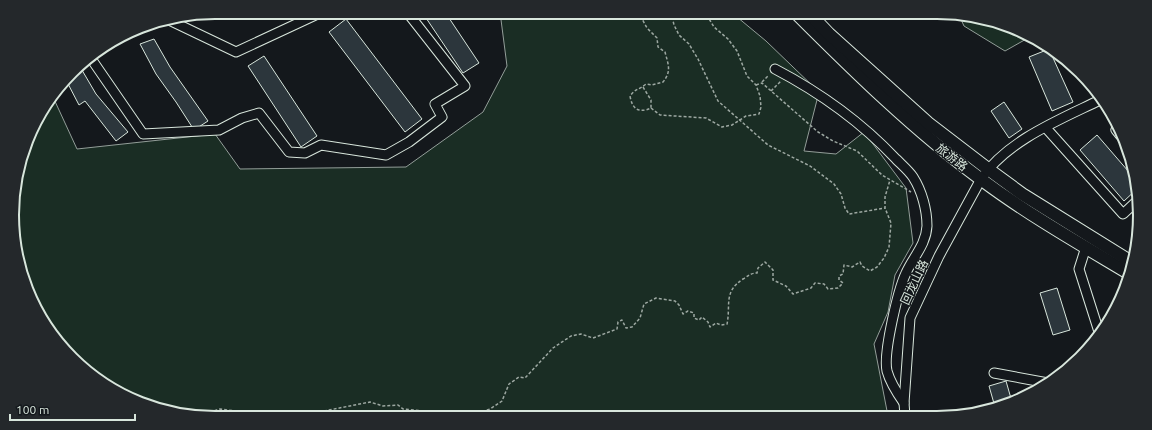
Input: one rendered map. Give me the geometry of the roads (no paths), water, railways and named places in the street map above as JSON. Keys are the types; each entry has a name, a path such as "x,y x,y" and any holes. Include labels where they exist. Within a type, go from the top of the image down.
{"main road":[{"name":"旅游路","path":"801,19 911,124 981,179 1020,207 1125,271"},
{"name":"旅游路","path":"815,19 829,34 928,123 1022,194 1127,260"}],"street":[{"path":"176,23 236,52 307,19"},
{"path":"93,62 143,134 219,130 242,118 259,113 289,152 305,153 321,145 386,155 409,142 442,117 435,104 464,86 412,19"},
{"path":"775,69 798,81 848,116 879,141 913,177 920,193 926,209 927,228 920,250 906,272 896,303 888,348 887,370 895,391 904,403"},
{"name":"回龙山路","path":"905,411 910,318 939,256 981,179 988,169 1020,141 1097,102"},
{"path":"1046,128 1123,214 1133,205"},
{"path":"1086,247 1079,269 1097,327"},
{"path":"994,373 1040,382"}]}
